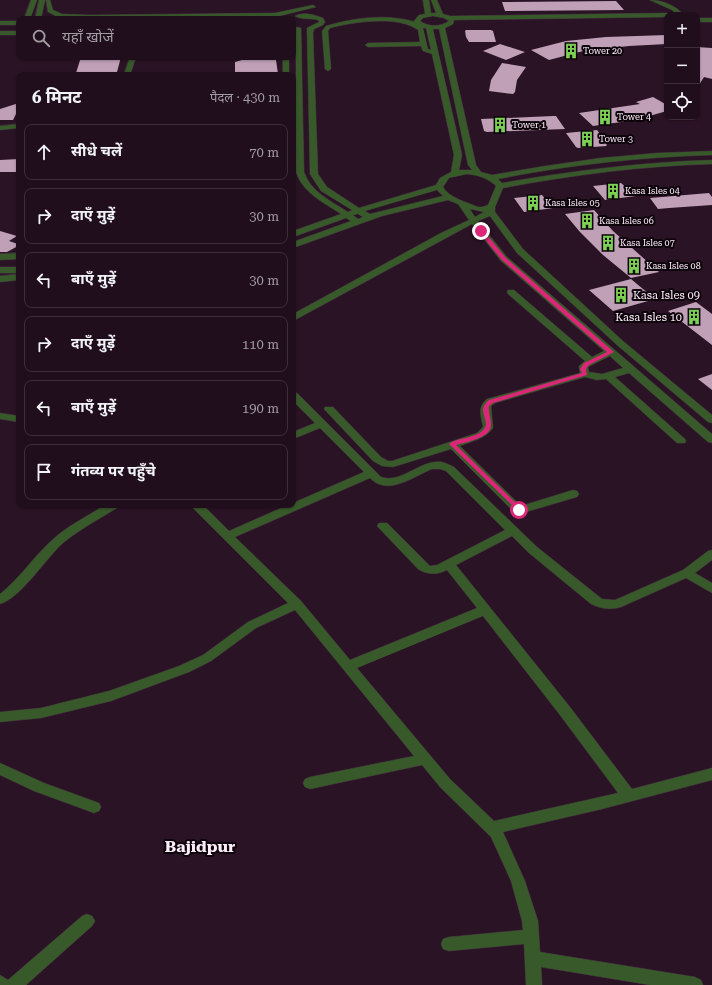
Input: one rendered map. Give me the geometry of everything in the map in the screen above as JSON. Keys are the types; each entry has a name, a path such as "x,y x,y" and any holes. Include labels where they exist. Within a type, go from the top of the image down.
{"street":[{"path":"28,16 34,0"},
{"path":"426,0 428,15"},
{"path":"434,0 440,15"},
{"path":"653,0 667,12 674,9 678,12"},
{"path":"45,1 50,11 58,16"},
{"path":"39,16 45,1"},
{"path":"263,16 281,15 317,6"},
{"path":"311,16 317,6"},
{"path":"317,6 319,18 322,22 321,24 311,28 296,27 296,126 300,172 302,181 311,191 358,222"},
{"path":"462,13 664,12"},
{"path":"664,12 450,21 442,27 429,27 417,21 421,16 428,15 440,15 450,21 664,20"},
{"path":"700,15 712,15"},
{"path":"296,17 311,16 319,18"},
{"path":"700,20 712,20"},
{"path":"328,69 325,31 328,27 357,21 408,22 414,24 421,29 425,50 435,54"},
{"path":"0,23 16,23"},
{"path":"429,27 458,155 455,173"},
{"path":"442,27 472,165 478,173"},
{"path":"0,29 16,28"},
{"path":"311,28 314,174 324,189 370,218"},
{"path":"0,33 16,33"},
{"path":"368,45 423,44"},
{"path":"128,72 132,60"},
{"path":"286,60 286,72"},
{"path":"0,128 16,126"},
{"path":"296,126 313,128"},
{"path":"491,178 524,171 578,164 668,154 712,153"},
{"path":"500,186 598,170 646,165 712,162"},
{"path":"491,210 480,210 449,197 442,192 439,187 440,181 446,176 455,173 478,173 491,178 500,186"},
{"path":"296,316 491,210 500,186"},
{"path":"296,230 439,187"},
{"path":"296,244 370,218 449,197"},
{"path":"461,202 473,220 504,259 630,369 710,436"},
{"path":"491,210 520,251 620,343 712,420"},
{"path":"0,258 16,256"},
{"path":"0,262 16,261"},
{"path":"0,270 16,270"},
{"path":"0,279 16,277"},
{"path":"511,292 591,361"},
{"path":"585,374 583,369 584,366 591,361 611,352"},
{"path":"329,409 377,459 386,464 393,464 481,435 488,428 485,410 486,405 491,401 585,374 598,378 630,369"},
{"path":"608,376 681,441"},
{"path":"296,398 383,482 388,483 432,465 439,464 446,467 514,530 533,550 595,601 602,604 617,604 687,573 712,554"},
{"path":"0,416 16,419"},
{"path":"296,435 322,424"},
{"path":"452,444 519,510 573,494"},
{"path":"296,506 372,473"},
{"path":"0,600 18,584 42,557 69,533 108,508"},
{"path":"201,508 227,536 297,604 445,783 492,828 499,838 518,881 530,921 534,985"},
{"path":"227,536 291,508"},
{"path":"383,526 428,570 439,569 514,530"},
{"path":"449,564 565,711 629,796"},
{"path":"687,573 712,589"},
{"path":"0,717 40,713 111,696 184,669 207,658 252,625 297,604"},
{"path":"348,666 485,610"},
{"path":"310,783 426,760"},
{"path":"0,769 39,787 94,807"},
{"path":"492,828 629,796 712,774"},
{"path":"14,985 88,921"},
{"path":"449,944 531,936"},
{"path":"533,958 695,985"}],"building":[{"path":"616,1 624,10 505,11 502,2"},
{"path":"466,30 491,30 493,31 496,42 469,42 466,37"},
{"path":"664,35 664,44 583,51 549,60 531,50 566,41 606,37"},
{"path":"500,44 525,52 506,60 483,51"},
{"path":"700,47 712,48 712,79 704,77 700,83"},
{"path":"80,60 120,60 117,72 76,72"},
{"path":"242,60 276,60 278,72 235,72 235,62"},
{"path":"502,63 526,67 517,80 515,92 513,94 489,91 491,80"},
{"path":"653,97 664,103 664,112 635,120 593,126 579,113 640,104 636,102"},
{"path":"16,104 16,114 13,120 0,120 0,109"},
{"path":"556,116 565,129 487,132 484,131 481,119"},
{"name":"Tower 3","path":"597,130 607,146 578,148 566,133"},
{"path":"16,159 16,172 0,172 0,160"},
{"name":"Kasa Isles 04","path":"621,183 636,196 605,200 593,186"},
{"path":"709,193 712,197 712,205 658,209 650,198"},
{"name":"Kasa Isles 05","path":"542,195 553,208 524,212 514,198"},
{"path":"594,210 613,231 659,272 631,278 603,255 580,232 565,214"},
{"path":"0,231 16,236 9,241 16,243 16,247 7,252 0,252"},
{"name":"Kasa Isles 09","path":"631,279 655,299 613,311 589,290"},
{"name":"Kasa Isles 10","path":"696,302 712,314 712,345 668,311"},
{"path":"712,374 712,390 698,379"}],"place":[{"name":"Tower 20","path":"571,51"},
{"name":"Tower 4","path":"605,117"},
{"name":"Tower 1","path":"500,125"},
{"name":"Tower 3","path":"587,139"},
{"name":"Kasa Isles 04","path":"613,191"},
{"name":"Kasa Isles 05","path":"533,203"},
{"name":"Kasa Isles 06","path":"587,221"},
{"name":"Kasa Isles 07","path":"608,243"},
{"name":"Kasa Isles 08","path":"634,266"},
{"name":"Kasa Isles 09","path":"621,295"},
{"name":"Kasa Isles 10","path":"694,317"}],"district":[{"name":"Bajidpur","path":"200,846"}],"route":[{"path":"481,231 504,259 611,352 586,364 583,369 585,374 491,401 486,405 485,410 488,423 488,428 486,431 481,435 452,444 519,510"}]}
